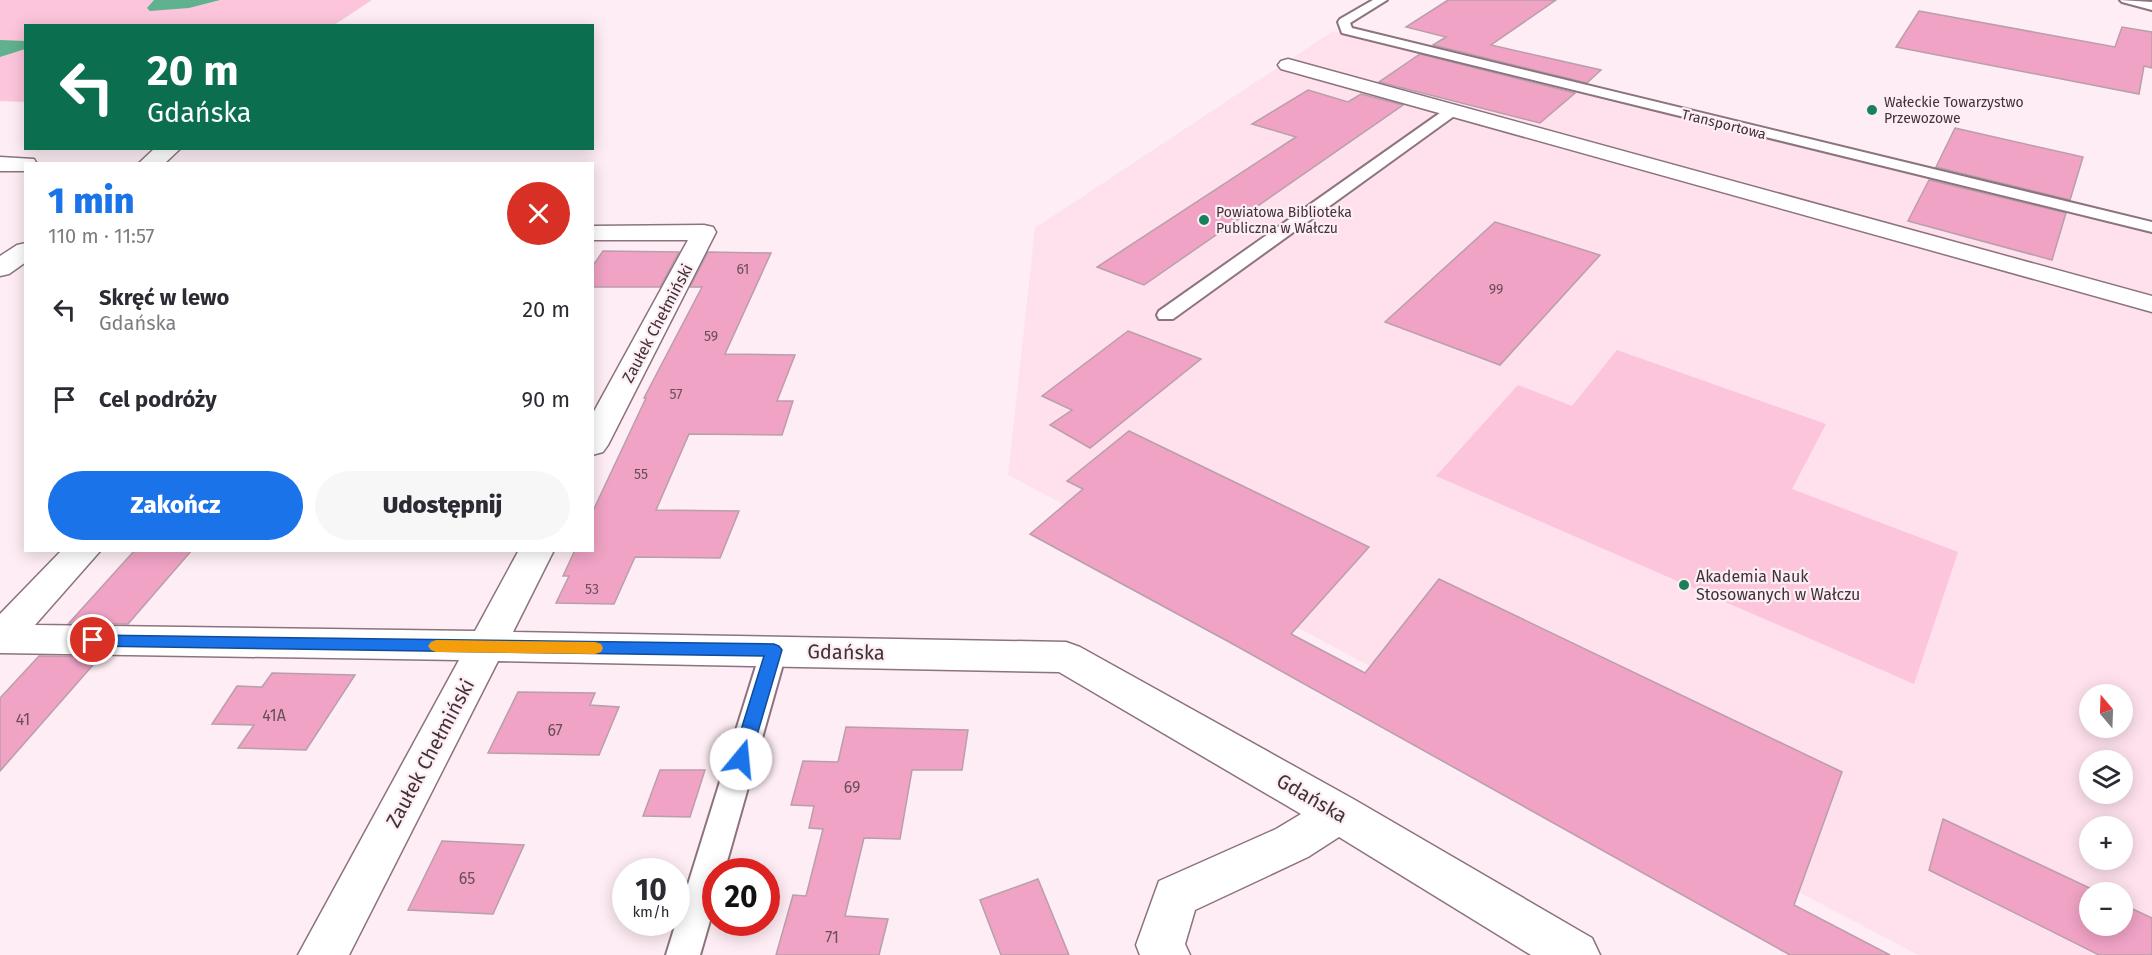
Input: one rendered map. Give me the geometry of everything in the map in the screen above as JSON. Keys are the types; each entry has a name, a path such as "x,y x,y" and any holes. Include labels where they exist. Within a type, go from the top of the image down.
{"street":[{"path":"1288,65 2152,304"},
{"path":"152,162 167,150"},
{"path":"0,164 24,164"},
{"name":"Zaułek Chełmiński","path":"594,233 704,232 594,441"},
{"path":"0,268 24,251"},
{"path":"0,638 82,552"},
{"name":"Zaułek Chełmiński","path":"322,955 536,552"},
{"name":"Gdańska","path":"0,638 1066,657 1339,814 1575,955"},
{"path":"1165,955 1160,945 1176,896 1292,843 1339,814"}],"lane":[{"name":"Transportowa","path":"1381,0 1344,21 1346,30 2152,227"},
{"path":"2126,0 2152,6"},
{"path":"1166,315 1452,111"},
{"path":"682,955 774,650"}],"shaded area":[{"path":"0,0 372,0 336,24 24,24 24,102 0,101"},
{"path":"154,0 220,0 189,8 150,11 147,8"},
{"name":"Akademia Nauk Stosowanych w Wałczu","path":"1333,31 2152,232 2152,955 1918,955 1008,475 1035,228"},
{"path":"0,40 24,41 24,49 0,57"},
{"path":"1617,350 1826,424 1792,489 1958,552 1914,684 1436,476 1518,385 1572,406"}],"building":[{"path":"1448,0 1556,0 1491,45 1601,70 1587,83 1433,45 1446,37 1406,27"},
{"path":"1919,11 2115,47 2122,27 2152,32 2152,68 2144,66 2139,94 1896,47"},
{"path":"1420,54 1575,93 1540,123 1379,82"},
{"path":"1308,90 1348,102 1361,94 1403,105 1144,285 1097,267 1296,137 1252,124"},
{"path":"1955,128 2083,157 2070,200 1936,167"},
{"path":"1929,180 2066,213 2052,260 1908,221"},
{"path":"1495,222 1600,255 1500,365 1385,322"},
{"path":"603,251 679,252 660,287 594,287 594,264"},
{"path":"708,252 771,253 725,354 795,355 777,401 793,401 782,435 689,434 656,510 739,511 720,558 635,557 614,604 556,603 569,576 563,576 574,552 594,552 594,509 646,398 644,398 702,287 690,287"},
{"path":"1128,331 1201,359 1090,448 1050,425 1072,410 1042,396"},
{"path":"1129,431 1369,547 1291,634 1365,673 1439,579 1842,772 1794,905 1890,955 1790,955 1231,643 1030,534 1083,489 1067,481"},
{"path":"133,552 190,552 128,624 69,623"},
{"path":"39,656 100,657 0,771 0,698"},
{"path":"272,673 355,675 306,750 238,748 254,725 212,724 237,686 262,687"},
{"path":"518,692 595,693 590,705 619,707 599,755 488,753"},
{"path":"846,727 968,730 962,770 912,770 900,839 864,838 845,916 888,919 879,955 776,955 793,895 806,896 823,829 809,828 814,806 791,805 803,761 838,762"},
{"path":"660,770 705,770 690,817 643,816"},
{"path":"1943,819 2079,883 2079,936 2133,936 2133,909 2152,918 2152,955 2099,955 1929,870"},
{"path":"442,841 524,845 493,914 408,910"},
{"path":"1038,879 1069,955 1001,955 980,900"}],"slow traffic":[{"path":"436,646 595,648"}],"place":[{"name":"Wałeckie Towarzystwo Przewozowe","path":"1872,110"},
{"name":"Powiatowa Biblioteka Publiczna w Wałczu","path":"1204,220"},
{"name":"Akademia Nauk Stosowanych w Wałczu","path":"1684,585"}],"route":[{"path":"93,640 774,650 741,759"}]}
